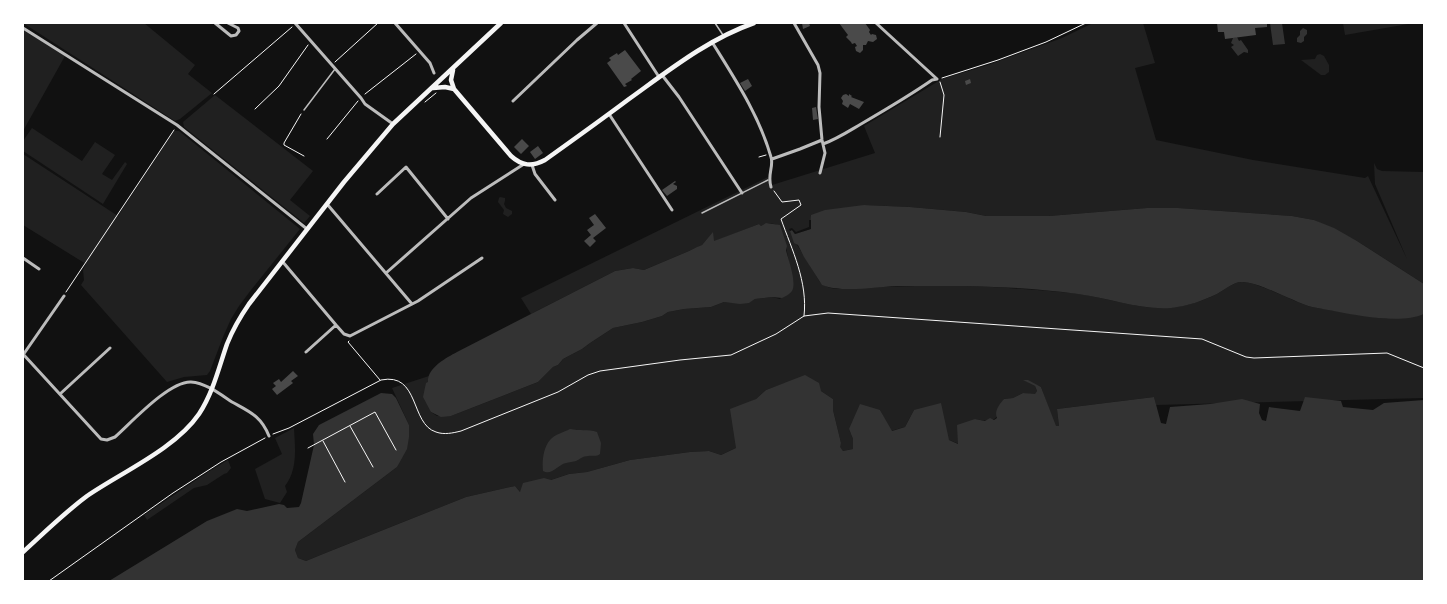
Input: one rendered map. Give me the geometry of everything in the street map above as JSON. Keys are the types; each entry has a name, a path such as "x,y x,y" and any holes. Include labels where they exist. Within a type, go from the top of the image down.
{"main road":[{"path":"23,552 86,497 112,479 160,451 198,415 211,389 238,319 282,261 393,124 501,23"},
{"path":"453,68 450,80 454,89 511,156 524,164 532,165 545,160 661,76 712,42 754,23"},
{"path":"431,89 445,87 454,89"}],"street":[{"path":"215,23 231,36 236,36 239,31 238,28 228,23"},
{"path":"296,23 365,104 393,124"},
{"path":"395,23 430,63 434,73"},
{"path":"513,100 583,34 597,23"},
{"path":"624,23 661,76 678,96 742,193"},
{"path":"794,23 818,65 820,73 819,107 822,140 825,153 820,173"},
{"path":"876,23 937,79"},
{"path":"23,28 177,125 307,229"},
{"path":"712,42 754,111 764,135 772,159 769,178 771,187"},
{"path":"823,144 831,141 898,103 932,80 937,79"},
{"path":"609,114 672,210"},
{"path":"772,159 822,140"},
{"path":"386,273 471,198 524,164"},
{"path":"532,165 535,174 555,200"},
{"path":"377,194 406,167 448,219"},
{"path":"327,204 412,304"},
{"path":"23,258 39,268"},
{"path":"282,261 344,334 350,336 412,304 482,258"},
{"path":"64,296 23,355 101,438 107,440 115,437 173,386 192,382 211,389 259,418 266,427 270,436"},
{"path":"306,352 336,325"},
{"path":"60,394 110,348"}],"lane":[{"path":"715,23 723,36"},
{"path":"304,110 335,69"},
{"path":"702,213 769,178"}],"path":[{"path":"214,94 296,23"},
{"path":"332,66 378,23"},
{"path":"940,137 944,95 937,79 971,69 1039,45 1086,23"},
{"path":"255,108 280,85 310,41"},
{"path":"327,139 361,98 420,51"},
{"path":"422,105 439,91"},
{"path":"304,110 284,145 304,156"},
{"path":"64,296 177,125"},
{"path":"771,187 782,202 799,200 802,205 782,219 794,253 804,289 806,302 804,316"},
{"path":"49,581 173,493 221,462 381,380 389,378 397,381 409,390 425,425 436,432 449,434 461,431 558,392 588,375 600,371 731,355 776,334 804,316 828,313 1202,339 1246,357 1254,358 1387,353 1424,368"},
{"path":"348,342 381,380"},
{"path":"308,448 375,412 396,450"},
{"path":"350,425 373,467"},
{"path":"322,441 345,482"}],"shaded area":[{"path":"23,23 144,23 195,65 188,74 212,93 180,119 175,121"},
{"path":"1093,23 1143,23 1155,63 1135,68 1156,140 1253,160 1365,178 1368,176 1407,259 1375,184 1374,163 1377,169 1382,171 1424,172 1424,284 1357,241 1314,220 1292,216 1178,208 1147,208 1049,216 986,216 966,212 864,205 811,229 796,243 820,282 827,287 836,289 901,286 950,286 992,287 1072,293 1137,306 1159,308 1182,306 1203,300 1217,294 1235,283 1241,282 1265,288 1312,307 1386,319 1424,314 1424,398 1156,405 1154,397 1057,409 1059,426 1055,426 1041,387 1024,380 1035,386 1037,391 1035,395 1023,393 1013,398 1004,399 996,418 988,421 975,419 959,444 949,440 914,410 905,427 891,431 880,410 849,429 853,439 853,449 843,451 839,447 841,443 833,410 833,399 821,391 785,383 766,390 756,399 748,403 736,448 721,455 709,451 690,452 630,460 587,472 569,474 520,492 515,486 466,497 306,561 298,558 295,550 298,542 397,467 409,425 392,388 429,376 428,380 431,412 437,416 451,416 538,382 563,359 582,349 613,328 642,322 662,316 668,312 711,307 724,302 746,303 755,299 772,297 780,299 793,282 786,247 779,226 768,223 761,226 759,224 713,242 713,233 702,245 689,251 644,270 633,268 615,271 531,314 521,298 770,176 772,185 875,153 864,126 942,79 988,65 1062,38"},
{"path":"1270,23 1282,23 1285,44 1273,45"},
{"path":"1343,23 1414,23 1345,35"},
{"path":"1303,28 1307,30 1304,41 1301,43 1297,42 1300,31"},
{"path":"23,30 65,56 23,131"},
{"path":"1237,37 1248,50 1248,53 1244,52 1238,56 1231,47 1234,45 1231,43 1233,38"},
{"path":"1320,54 1324,56 1329,65 1329,72 1325,75 1321,75 1301,60 1315,59 1317,55"},
{"path":"215,95 313,171 290,200 310,216 304,223 184,127 183,122"},
{"path":"32,128 82,161 95,142 115,155 102,174 112,180 125,162 127,164 103,204 23,151 23,141"},
{"path":"174,131 179,131 300,229 239,306 231,319 207,375 184,377 167,382 81,285 84,280 83,270 86,264 23,225 23,154 118,216"},
{"path":"500,197 505,198 504,204 506,208 512,211 512,214 508,217 503,214 504,210 498,202"},
{"path":"864,205 966,212 986,216 1049,216 1147,208 1178,208 1292,216 1314,220 1334,228 1357,241 1424,284 1424,314 1399,319 1353,315 1312,307 1266,288 1241,282 1235,283 1206,299 1171,308 1136,306 1078,294 1029,289 979,286 897,286 839,289 822,285 798,245 794,243 790,231 792,230 795,234 810,229 811,215 825,210"},
{"path":"766,223 780,225 787,246 786,250 792,270 793,287 792,291 786,296 782,298 772,297 755,299 749,303 740,304 724,302 711,307 684,309 668,312 662,316 642,322 613,328 582,349 563,359 538,382 451,416 441,417 431,412 423,397 426,383 428,382 434,368 453,354 615,271 633,268 644,270 702,245 713,232 714,241 759,224 761,226"},
{"path":"805,375 819,383 821,391 833,399 833,410 841,443 840,447 843,451 853,449 853,439 849,429 860,404 880,410 892,431 905,427 914,410 941,403 949,440 958,444 957,425 975,419 985,421 990,418 994,420 997,418 996,413 1004,399 1013,398 1023,393 1035,394 1037,391 1035,386 1023,380 1028,380 1041,387 1056,426 1059,426 1057,409 1154,397 1161,423 1166,424 1170,407 1210,404 1242,399 1260,404 1259,413 1262,420 1266,421 1269,407 1300,411 1305,397 1341,401 1343,407 1373,410 1384,403 1424,400 1424,581 109,581 207,521 237,509 247,511 279,504 284,505 287,508 299,507 314,445 313,434 319,425 381,393 392,394 396,398 409,425 407,449 397,467 298,542 295,550 298,558 306,561 466,497 515,486 520,492 523,483 544,478 551,480 569,474 587,472 630,460 690,452 709,451 721,455 736,448 730,409 756,399 766,390"},
{"path":"294,428 295,458 292,473 285,486 287,492 280,503 265,499 255,469 282,454 275,438"},
{"path":"570,429 597,432 601,443 600,454 596,456 585,456 576,461 563,464 549,472 543,471 544,455 548,443 554,437"},
{"path":"228,460 231,468 227,473 207,485 194,488 147,520 144,515"}],"pier":[{"path":"809,220 811,220 811,229 795,234 792,230 790,231 789,229 792,228 796,232 809,227"}],"building":[{"path":"802,23 809,23 810,26 803,29"},
{"path":"839,23 865,23 870,30 869,32 871,35 876,35 877,39 873,42 868,41 866,45 863,45 863,50 860,53 856,51 855,47 857,46 855,43 852,44 846,37 848,35"},
{"path":"1217,23 1267,23 1267,27 1255,28 1256,35 1225,39 1224,32 1218,32"},
{"path":"625,50 641,71 631,79 632,80 625,84 627,86 624,87 607,63 611,60 609,58 617,53 618,55"},
{"path":"748,79 752,86 745,91 740,83"},
{"path":"970,79 971,83 966,85 965,81"},
{"path":"846,94 849,96 849,94 852,96 851,97 864,102 859,109 850,104 848,108 842,104 843,101 841,98"},
{"path":"816,107 818,119 813,120 812,108"},
{"path":"522,139 529,146 521,154 514,147"},
{"path":"538,146 543,153 535,159 530,152"},
{"path":"675,181 676,182 673,184 677,186 677,189 667,196 662,190"},
{"path":"595,214 606,228 593,238 596,241 590,247 584,241 591,235 587,230 594,225 589,218"},
{"path":"293,371 298,376 291,381 293,383 277,395 272,389 276,386 273,383 279,379 281,382"}]}
